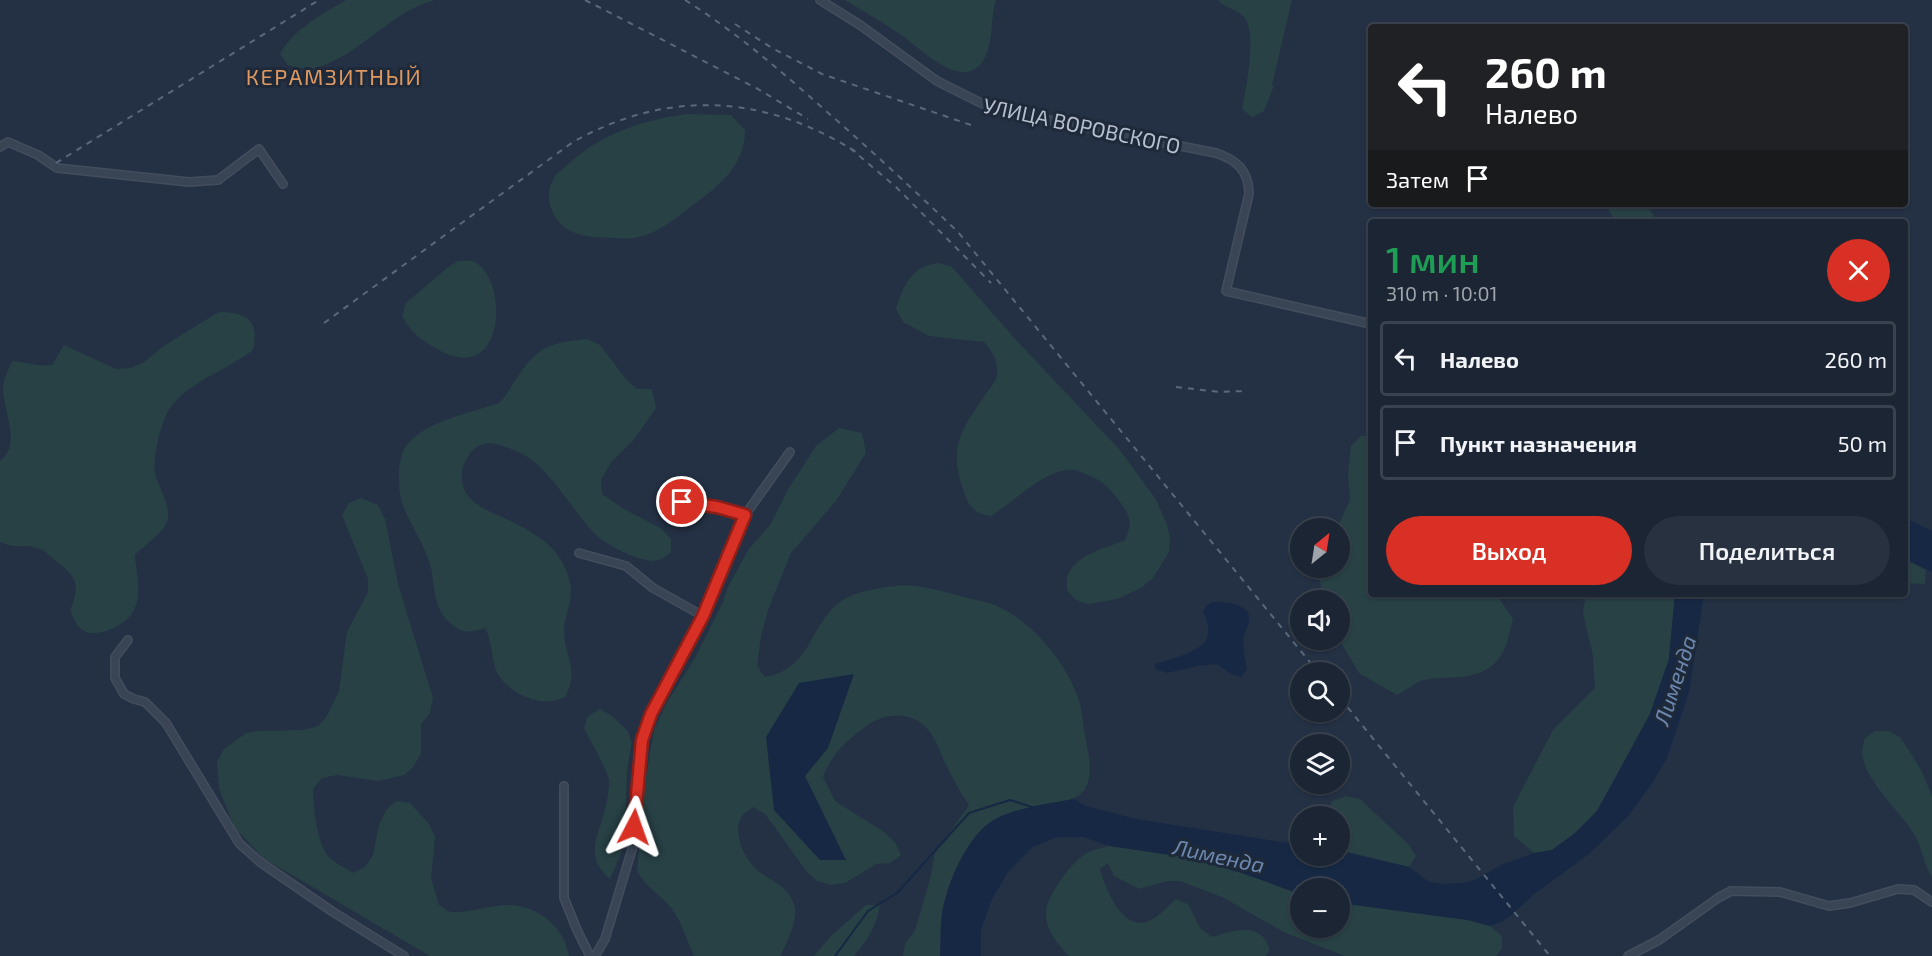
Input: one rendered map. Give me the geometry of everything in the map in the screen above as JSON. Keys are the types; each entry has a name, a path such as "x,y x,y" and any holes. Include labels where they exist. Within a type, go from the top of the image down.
{"street":[{"name":"УЛИЦА ВОРОВСКОГО","path":"820,0 860,25 938,81 993,109 1216,153 1237,163 1246,177 1249,194 1226,291 1368,323"},
{"path":"0,147 8,142 38,155 57,168 189,182 219,180 259,149 283,184"},
{"path":"595,956 605,939 633,846 642,740 651,714 703,616 745,515 790,453"},
{"path":"682,502 717,507 745,515"},
{"path":"579,553 626,566 653,588 703,616"},
{"path":"128,640 115,657 115,678 124,694 145,702 166,723 239,843 260,862 333,912 404,956"},
{"path":"564,786 564,898 590,956"},
{"path":"1628,956 1659,940 1731,891 1780,892 1829,906 1850,903 1898,889 1914,890 1932,902"}],"green space":[{"path":"346,0 435,0 403,14 360,45 331,62 311,69 288,65 280,54 293,37 309,23"},
{"path":"845,0 996,0 987,52 975,69 965,72 954,70 942,65 900,34"},
{"path":"1219,0 1292,0 1272,85 1274,86 1264,111 1252,117 1242,109 1250,63 1248,27 1243,16 1220,3"},
{"path":"687,114 731,115 745,130 741,153 736,163 715,188 667,224 652,233 634,238 592,237 575,233 568,230 555,217 549,198 554,177 580,154 623,130 654,120"},
{"path":"1607,207 1648,207 1656,219 1614,219"},
{"path":"458,261 472,261 484,270 492,286 496,305 495,325 489,342 478,354 462,358 439,350 422,340 402,316 406,303"},
{"path":"939,263 952,267 1017,341 1119,449 1155,498 1167,524 1170,538 1169,552 1153,578 1141,588 1117,599 1088,604 1076,600 1067,590 1067,577 1072,568 1092,553 1125,540 1129,527 1127,513 1114,494 1093,477 1075,470 1064,470 1053,474 1042,479 990,516 979,513 969,504 959,474 957,450 964,429 995,380 996,361 984,342 929,336 903,322 896,309 910,278 922,268"},
{"path":"219,312 237,314 249,320 255,332 253,350 191,388 169,410 159,437 154,467 167,507 168,520 158,534 135,555 138,597 131,615 106,631 86,632 78,625 70,610 76,586 67,570 46,552 39,549 0,542 0,461 10,446 11,437 3,388 12,361 52,365 64,345 116,369 130,368 143,363 165,345"},
{"path":"587,339 600,345 626,379 637,389 652,389 656,408 632,442 612,461 601,480 602,494 624,509 662,529 671,539 671,552 664,558 653,561 627,554 597,536 550,477 528,457 490,443 475,448 467,458 462,471 465,491 475,503 543,540 560,558 570,583 571,595 564,632 572,671 569,687 565,697 555,701 535,700 511,689 500,677 494,665 485,628 461,630 448,621 443,614 436,600 429,561 401,499 400,464 402,454 408,444 426,429 500,402 524,368 538,353 563,342"},
{"path":"839,428 862,433 866,453 836,501 791,553 769,607 761,636 757,666 765,677 781,672 793,664 802,655 823,620 832,610 843,600 861,592 902,585 935,590 992,604 1011,613 1036,633 1066,672 1081,709 1090,762 1088,783 1078,796 1012,812 992,821 983,829 966,850 948,890 942,915 940,956 903,956 905,944 915,930 935,853 969,805 951,775 934,739 922,724 915,719 898,716 880,719 845,743 830,762 823,777 835,801 884,832 895,842 901,855 890,863 876,864 845,883 831,885 817,881 807,872 765,814 753,807 743,815 739,822 740,843 754,867 781,886 791,897 795,917 789,938 780,956 694,956 676,914 644,882 637,871 644,788 654,730 666,704 695,658 748,550 770,525 789,488 816,446"},
{"path":"1361,436 1368,436 1368,597 1498,597 1513,619 1505,648 1495,663 1479,673 1468,676 1421,681 1397,695 1359,673 1345,650 1350,650 1350,590 1322,590 1320,580 1321,578 1350,578 1350,518 1342,518 1350,500 1348,473 1351,446"},
{"path":"361,498 378,505 385,519 398,584 433,698 430,713 421,724 421,753 414,766 404,775 378,781 337,775 322,778 313,789 316,825 321,843 331,859 353,873 365,867 373,855 379,825 386,810 396,801 410,803 429,824 435,837 431,878 439,905 456,912 507,905 529,909 547,919 555,927 566,945 569,956 430,956 263,858 234,827 219,788 217,762 224,749 246,733 303,730 318,726 327,716 339,691 347,632 368,592 368,579 342,515 349,503"},
{"path":"1908,561 1926,570 1925,584 1908,583"},
{"path":"1586,597 1675,597 1669,659 1650,714 1597,811 1575,833 1552,850 1534,853 1514,836 1513,807 1553,730 1595,688 1593,656 1583,613"},
{"path":"600,709 612,716 627,730 632,742 627,769 626,811 621,853 610,879 596,859 595,849 606,805 609,779 584,728 588,716"},
{"path":"1875,731 1889,731 1901,738 1921,770 1932,796 1932,877 1914,834 1876,784 1864,763 1862,752 1864,739"},
{"path":"1346,796 1360,799 1408,844 1416,856 1409,867 1350,852 1350,806 1329,806 1333,801"},
{"path":"1110,846 1184,857 1242,873 1290,890 1290,935 1222,897 1180,881 1167,881 1139,889 1114,876 1108,863 1100,869 1106,886 1116,905 1129,919 1146,922 1176,899 1188,904 1200,928 1212,937 1238,930 1251,931 1264,938 1270,950 1265,956 1069,956 1050,931 1046,919 1047,905 1072,865 1096,849"},
{"path":"1350,904 1468,920 1490,926 1502,936 1502,949 1496,956 1345,956 1299,938 1350,938"},
{"path":"866,905 880,905 871,932 854,956 814,956 831,936"}],"water":[{"path":"1908,519 1932,531 1932,572 1908,560"},
{"name":"Лименда","path":"1675,597 1704,597 1689,692 1667,758 1653,782 1628,816 1589,854 1534,894 1503,921 1490,926 1468,920 1350,904 1350,878 1290,878 1290,890 1242,873 1184,857 1110,846 1084,837 1057,837 1033,847 1008,872 991,901 981,930 981,956 940,956 942,914 948,889 960,861 984,827 1013,812 1074,799 1086,806 1136,819 1290,843 1290,866 1350,866 1350,853 1409,867 1429,882 1463,883 1477,879 1501,865 1534,853 1552,850 1575,833 1597,811 1650,714 1669,659"},
{"path":"1213,602 1224,602 1243,607 1249,616 1243,640 1247,669 1241,677 1231,674 1217,664 1167,673 1155,669 1155,664 1186,654 1201,646 1208,634 1203,611"},
{"path":"854,674 828,748 805,776 846,860 820,860 774,810 766,737 799,683"}],"waterway":[{"path":"835,956 868,911 897,893 969,813 1010,800 1035,808"}],"railway":[{"path":"56,163 319,0"},
{"path":"585,0 758,89 808,119"},
{"path":"685,0 722,25 775,67 958,232 1310,662"},
{"path":"735,24 772,48 822,74 971,125"},
{"path":"324,323 573,142 608,125 644,113 680,107 716,105 751,109 787,119 822,133 856,152"},
{"path":"850,148 896,187 991,283"},
{"path":"1176,387 1220,392 1245,391"},
{"path":"1350,710 1550,956"}],"district":[{"name":"КЕРАМЗИТНЫЙ","path":"334,76"}],"route":[{"path":"634,827 642,740 651,714 703,616 745,515 717,507 682,502"}]}
